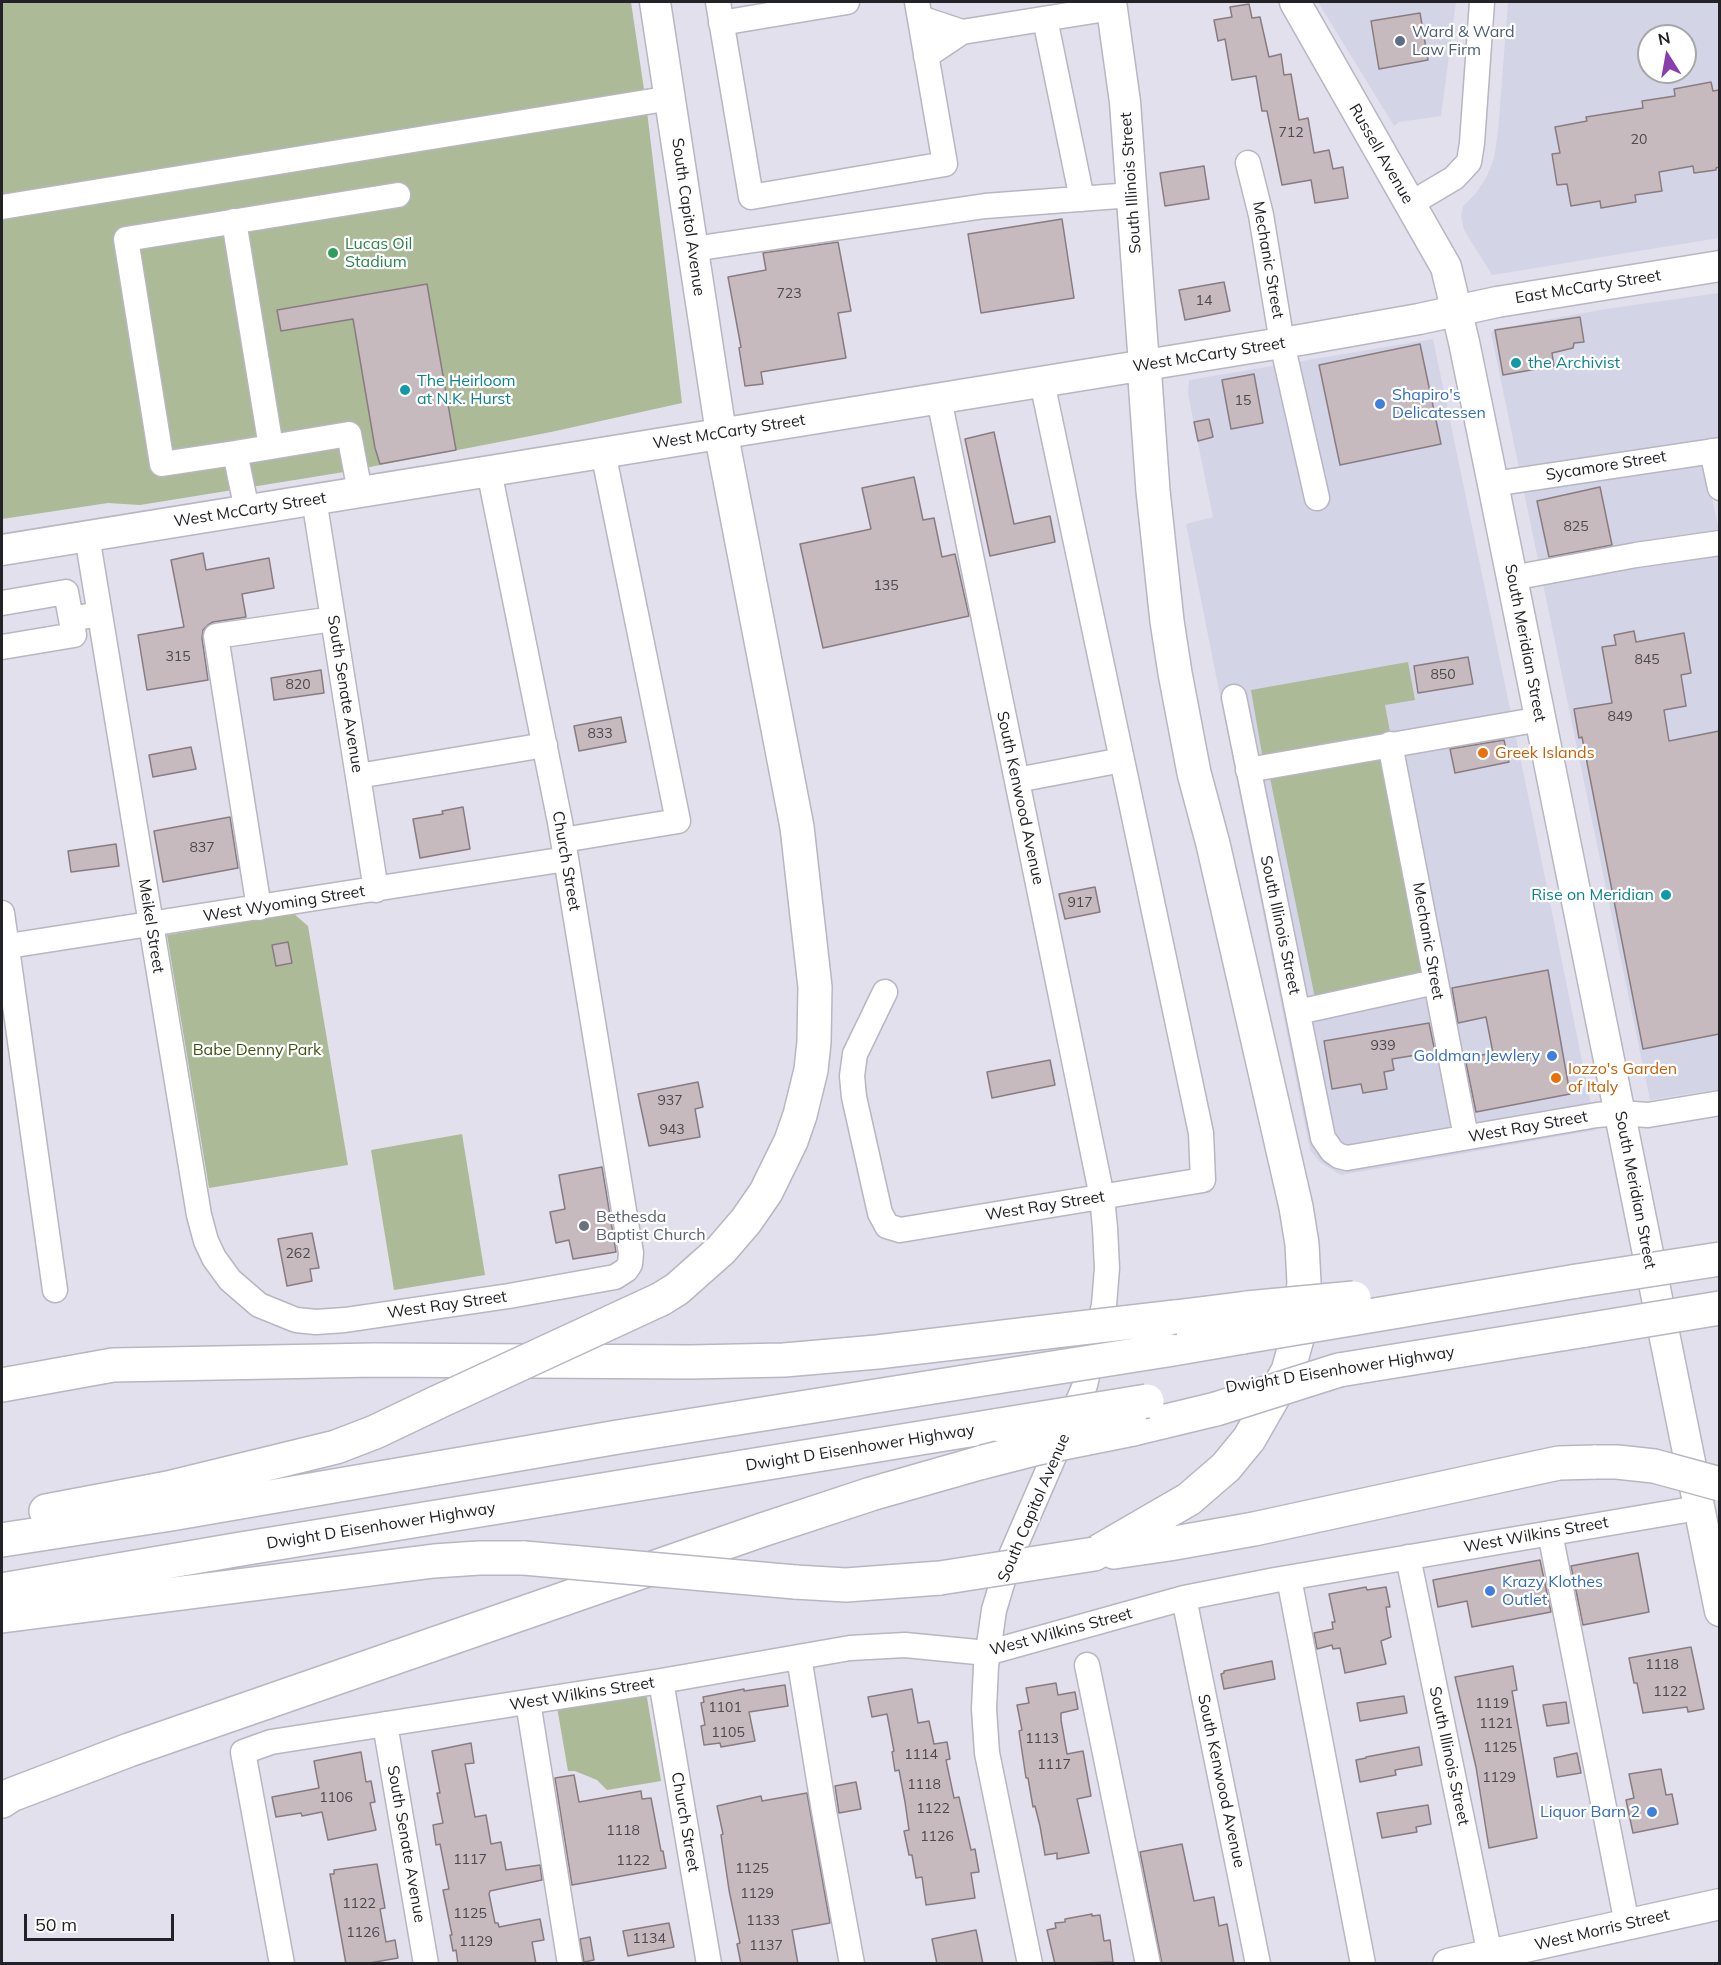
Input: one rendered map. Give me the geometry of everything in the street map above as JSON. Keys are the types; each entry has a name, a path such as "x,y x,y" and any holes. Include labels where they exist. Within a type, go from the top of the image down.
{"highway":[{"path":"1094,1554 1189,1499 1226,1467 1249,1439 1288,1371 1298,1335 1304,1283 1302,1244 1296,1207 1213,843 1194,773 1177,685 1167,621 1153,491 1144,365"},
{"path":"2,1540 170,1501 375,1432 662,1299 722,1250 766,1191 791,1141 811,1070 814,1042 814,987 797,827 721,433"},
{"path":"1620,1274 1719,1241"},
{"path":"11,1381 113,1365 162,1362 784,1360 858,1354 1174,1317 1245,1322 1485,1295 1719,1259"},
{"name":"Dwight D Eisenhower Highway","path":"2,1590 1000,1425 1140,1415 1220,1399 1338,1370 1719,1308"},
{"path":"2,1521 170,1501 618,1437 1167,1350 1245,1322"},
{"path":"2,1801 11,1795 83,1768 762,1530 871,1494 1038,1448 1140,1415"},
{"path":"2,1616 434,1561 479,1558 524,1558 846,1585 940,1578 1254,1529 1550,1465 1617,1462 1654,1466 1719,1484"},
{"path":"2,1786 83,1768"}],"main road":[{"name":"South Capitol Avenue","path":"655,2 721,433"},
{"name":"Russell Avenue","path":"1294,2 1446,267 1457,310"},
{"name":"South Illinois Street","path":"1115,4 1125,102 1144,365"},
{"name":"East McCarty Street","path":"1457,310 1719,266"},
{"name":"West McCarty Street","path":"2,550 1282,343 1419,320 1457,310"},
{"name":"South Meridian Street","path":"1457,310 1719,1611"},
{"name":"West Morris Street","path":"1448,1964 1719,1904"}],"street":[{"path":"847,2 719,12 751,197 945,164 919,10"},
{"path":"1410,204 1454,178 1469,162 1482,2"},
{"path":"926,56 962,32 1045,19 1115,4"},
{"path":"919,10 962,32"},
{"path":"1045,19 1082,199"},
{"path":"2,207 670,99"},
{"name":"Mechanic Street","path":"1248,163 1261,215 1282,343 1317,498"},
{"path":"360,492 349,435 162,464 126,239 398,195"},
{"path":"693,249 985,206 1132,195"},
{"path":"234,221 271,447"},
{"path":"1017,780 1122,760 1042,382"},
{"name":"South Kenwood Avenue","path":"939,399 1102,1197"},
{"path":"1716,450 1719,488"},
{"name":"Sycamore Street","path":"1493,484 1716,450"},
{"name":"West Wyoming Street","path":"4,946 376,890 565,850 678,821 603,452"},
{"path":"235,453 247,510"},
{"name":"Church Street","path":"489,471 565,850 631,1253"},
{"name":"South Senate Avenue","path":"314,499 376,890"},
{"name":"Meikel Street","path":"87,536 201,1224 219,1267 251,1299"},
{"path":"1512,578 1636,555 1719,543"},
{"path":"2,603 66,592 74,635 2,647"},
{"path":"71,619 99,614"},
{"path":"259,908 216,636 333,619"},
{"name":"South Illinois Street","path":"1234,697 1323,1138 1332,1151"},
{"path":"1248,770 1541,719"},
{"name":"Mechanic Street","path":"1390,744 1466,1137"},
{"path":"358,776 544,745"},
{"name":"West Ray Street","path":"885,992 855,1054 852,1076 854,1097 880,1213 887,1226 900,1230 1203,1180 1201,1133 1122,760"},
{"path":"2,914 4,946 55,1290"},
{"path":"1298,1012 1435,982"},
{"name":"West Ray Street","path":"1332,1151 1347,1158 1597,1115 1648,1114 1719,1103"},
{"name":"South Capitol Avenue","path":"1030,1964 987,1752 984,1709 987,1653 996,1602 1009,1560 1085,1385 1104,1305 1106,1287 1106,1228 1102,1197"},
{"name":"West Ray Street","path":"251,1299 296,1320 316,1322 345,1320 509,1296 615,1277 626,1270 630,1264 631,1253"},
{"name":"West Wilkins Street","path":"282,1964 243,1752 271,1742 661,1681 850,1648 889,1645 987,1653 1184,1598 1698,1508"},
{"path":"1550,1533 1627,1924"},
{"name":"South Illinois Street","path":"1408,1557 1490,1955"},
{"path":"1289,1578 1363,1964"},
{"name":"South Kenwood Avenue","path":"1184,1598 1258,1964"},
{"path":"799,1657 852,1964"},
{"path":"1087,1665 1148,1964"},
{"name":"Church Street","path":"661,1681 709,1964"},
{"path":"528,1702 570,1964"},
{"name":"South Senate Avenue","path":"385,1724 426,1964"}],"shaded area":[{"path":"1318,2 1456,2 1441,116 1399,122 1394,126"},
{"path":"1508,2 1719,2 1719,238 1492,275 1464,230 1461,216 1463,206 1476,193 1487,176 1494,158"},
{"path":"1719,293 1719,440 1701,444 1720,536 1719,1089 1650,1100 1491,333 1495,329 1606,309"},
{"path":"1433,339 1596,1130 1341,1175 1321,1163 1310,1150 1186,524 1213,517 1188,394 1189,380"}],"green space":[{"name":"Lucas Oil Stadium","path":"2,2 631,2 646,103 682,403 551,432 344,472 140,505 108,503 2,519"},
{"path":"1408,662 1415,700 1385,705 1391,737 1263,760 1251,690"},
{"path":"1381,751 1427,980 1316,1003 1269,773"},
{"name":"Babe Denny Park","path":"294,914 308,926 348,1165 209,1188 167,935"},
{"path":"462,1134 485,1275 394,1290 371,1150"},
{"path":"646,1692 661,1781 607,1790 597,1780 575,1771 568,1771 557,1707"}],"building":[{"path":"1249,4 1252,18 1260,17 1269,57 1281,54 1284,75 1291,74 1299,120 1308,118 1314,153 1329,150 1333,169 1343,167 1348,198 1315,203 1311,180 1282,185 1267,111 1262,111 1256,76 1232,80 1225,39 1218,41 1214,20 1232,17 1230,7"},
{"name":"Ward & Ward Law Firm","path":"1420,13 1428,60 1379,69 1371,21"},
{"path":"1711,82 1713,91 1719,90 1719,167 1716,170 1694,173 1693,166 1659,172 1662,191 1635,195 1636,202 1601,208 1600,201 1571,206 1567,184 1557,185 1552,154 1560,153 1555,127 1587,121 1586,117 1643,108 1642,101 1675,96 1674,89"},
{"path":"1204,166 1209,199 1165,206 1160,173"},
{"path":"1062,219 1074,298 981,313 968,234"},
{"path":"838,242 851,311 838,313 846,358 761,372 763,384 745,386 739,348 741,347 728,277 766,270 763,253"},
{"path":"1224,282 1230,311 1185,320 1179,290"},
{"name":"The Heirloom at N.K. Hurst","path":"427,284 456,450 380,464 375,448 353,319 281,331 277,310"},
{"path":"1580,317 1584,342 1574,343 1573,348 1552,353 1554,366 1503,375 1495,330"},
{"name":"Shapiro's Delicatessen","path":"1420,344 1441,444 1340,465 1319,365"},
{"path":"1254,374 1263,423 1231,429 1222,380"},
{"path":"1209,419 1213,437 1198,441 1194,422"},
{"path":"994,432 1014,524 1050,516 1055,542 990,556 965,439"},
{"path":"914,477 923,520 934,518 942,557 955,554 969,616 823,648 800,544 871,529 862,488"},
{"path":"1600,487 1612,545 1549,557 1537,501"},
{"path":"203,553 206,570 269,558 274,588 242,594 246,617 213,622 203,630 208,680 147,690 138,635 184,627 171,560"},
{"name":"Rise on Meridian","path":"1634,631 1636,642 1684,633 1691,673 1681,675 1686,706 1664,710 1669,741 1719,731 1719,1034 1643,1049 1582,737 1579,738 1574,709 1612,703 1602,647 1616,645 1614,635"},
{"path":"1468,657 1473,684 1418,693 1414,666"},
{"path":"321,670 324,693 274,700 271,678"},
{"path":"621,717 626,742 579,751 574,726"},
{"path":"1504,740 1509,762 1455,773 1450,749"},
{"path":"191,747 196,769 153,777 149,755"},
{"path":"463,807 470,849 420,858 413,819 443,814 442,811"},
{"path":"230,817 238,868 163,882 154,831"},
{"path":"116,844 119,866 71,872 68,851"},
{"path":"1095,887 1100,912 1065,919 1059,894"},
{"path":"288,942 292,963 276,966 272,945"},
{"path":"1548,970 1570,1094 1476,1112 1465,1058 1493,1053 1486,1017 1458,1023 1452,988"},
{"path":"1429,1023 1435,1052 1392,1059 1394,1070 1384,1072 1387,1089 1363,1093 1361,1084 1332,1089 1324,1041"},
{"path":"1050,1060 1055,1085 992,1098 987,1072"},
{"path":"698,1082 703,1107 695,1109 700,1137 649,1146 638,1094"},
{"name":"Bethesda Baptist Church","path":"602,1167 616,1252 573,1259 569,1240 556,1243 550,1212 565,1209 559,1175"},
{"path":"312,1233 319,1268 310,1269 312,1281 287,1286 278,1239"},
{"path":"1638,1553 1649,1612 1583,1625 1571,1566"},
{"name":"Krazy Klothes Outlet","path":"1540,1560 1551,1612 1472,1627 1467,1601 1438,1607 1433,1580"},
{"path":"1366,1587 1367,1590 1386,1587 1390,1607 1386,1607 1391,1637 1381,1641 1386,1664 1345,1673 1340,1648 1333,1649 1332,1645 1317,1649 1314,1633 1333,1629 1332,1622 1335,1622 1329,1594"},
{"path":"1691,1647 1704,1709 1688,1712 1687,1707 1643,1713 1629,1658"},
{"path":"1272,1661 1275,1679 1224,1689 1221,1674 1224,1671"},
{"path":"1513,1666 1517,1690 1512,1691 1537,1838 1489,1848 1476,1767 1455,1677"},
{"path":"1056,1683 1058,1695 1075,1692 1078,1709 1061,1713 1061,1720 1067,1754 1083,1751 1091,1796 1077,1799 1089,1853 1057,1859 1057,1853 1045,1855 1040,1826 1035,1806 1033,1807 1028,1778 1026,1778 1019,1731 1022,1730 1017,1705 1029,1703 1026,1688"},
{"path":"785,1685 788,1706 749,1712 755,1741 721,1747 720,1743 704,1745 701,1726 705,1725 701,1703 704,1702 703,1697 744,1689 744,1691"},
{"path":"912,1689 918,1723 929,1721 934,1744 947,1742 950,1759 946,1760 954,1798 959,1797 971,1850 975,1849 979,1872 971,1873 975,1898 926,1905 922,1877 916,1878 912,1855 909,1855 904,1831 909,1830 905,1802 899,1770 895,1771 887,1714 872,1717 868,1697"},
{"path":"1404,1696 1407,1713 1360,1721 1357,1703"},
{"path":"1566,1702 1569,1723 1547,1726 1543,1705"},
{"path":"471,1743 474,1763 465,1764 475,1817 486,1815 491,1844 501,1842 506,1870 540,1865 542,1880 490,1891 489,1894 495,1923 498,1923 499,1927 540,1919 544,1940 532,1942 536,1964 458,1964 456,1950 453,1951 443,1890 449,1889 440,1844 436,1845 433,1825 443,1823 432,1751"},
{"path":"1419,1747 1422,1765 1395,1770 1396,1775 1360,1782 1356,1760"},
{"path":"361,1752 366,1782 371,1781 375,1802 370,1803 376,1830 328,1840 322,1812 302,1816 301,1813 276,1817 272,1797 319,1788 314,1761"},
{"path":"1577,1753 1581,1773 1557,1777 1554,1758"},
{"name":"Liquor Barn 2","path":"1661,1769 1666,1795 1672,1794 1678,1824 1633,1833 1626,1800 1634,1798 1629,1774"},
{"path":"574,1775 579,1802 641,1791 642,1799 651,1798 666,1868 572,1885 555,1778"},
{"path":"856,1782 861,1809 839,1813 835,1786"},
{"path":"807,1793 830,1923 792,1930 798,1964 741,1964 737,1944 740,1943 729,1890 721,1835 723,1834 717,1806 761,1796 762,1801"},
{"path":"1428,1805 1431,1824 1416,1827 1417,1832 1382,1838 1377,1813"},
{"path":"1182,1844 1194,1901 1214,1897 1219,1926 1227,1924 1234,1964 1162,1964 1140,1852"},
{"path":"377,1864 385,1908 380,1909 386,1942 395,1940 398,1958 364,1964 346,1964 330,1874 334,1874 334,1870"},
{"path":"1092,1914 1092,1916 1100,1915 1104,1941 1110,1940 1113,1962 1055,1964 1047,1930 1056,1928 1055,1923 1065,1922 1065,1919"},
{"path":"669,1923 674,1947 628,1956 623,1931"},
{"path":"976,1930 983,1964 937,1964 932,1939"},
{"path":"590,1937 594,1960 584,1962 580,1939"}],"place":[{"name":"Ward & Ward Law Firm","path":"1400,41"},
{"name":"Lucas Oil Stadium","path":"333,253"},
{"name":"the Archivist","path":"1516,363"},
{"name":"The Heirloom at N.K. Hurst","path":"405,390"},
{"name":"Shapiro's Delicatessen","path":"1380,404"},
{"name":"Greek Islands","path":"1483,753"},
{"name":"Rise on Meridian","path":"1666,895"},
{"name":"Goldman Jewlery","path":"1552,1056"},
{"name":"Iozzo's Garden of Italy","path":"1556,1078"},
{"name":"Bethesda Baptist Church","path":"584,1226"},
{"name":"Krazy Klothes Outlet","path":"1490,1591"},
{"name":"Liquor Barn 2","path":"1652,1812"}]}
